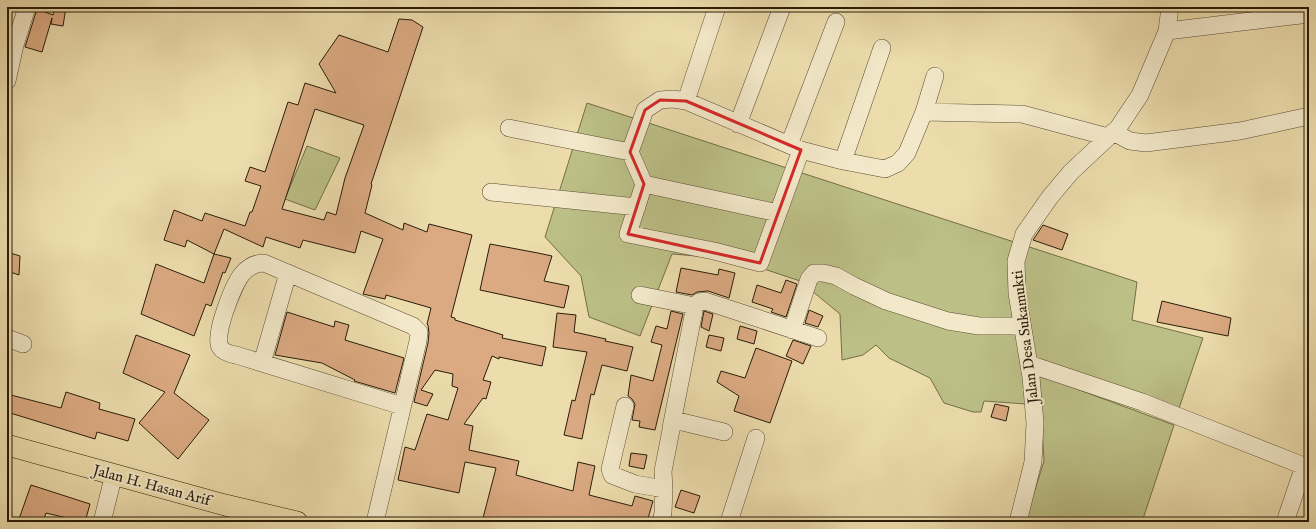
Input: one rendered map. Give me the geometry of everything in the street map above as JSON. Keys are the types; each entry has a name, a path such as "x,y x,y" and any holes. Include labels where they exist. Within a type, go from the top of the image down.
{"main road":[{"name":"Jalan H. Hasan Arif","path":"7,445 225,505 297,522"}],"street":[{"path":"7,81 15,44 27,7"},
{"path":"686,101 718,7"},
{"path":"738,124 782,7"},
{"name":"Jalan Desa Sukamukti","path":"1018,522 1034,462 1035,423 1031,377 1017,293 1016,261 1024,234 1050,197 1071,172 1111,134 1140,95 1167,31 1170,7"},
{"path":"1167,31 1309,14"},
{"path":"836,22 795,148 778,213 760,263 714,251 628,234 644,184 630,152 644,110 660,100 673,99 686,101 795,148 843,161 885,169 898,163 907,153 924,112 935,76"},
{"path":"843,161 882,48"},
{"path":"924,112 1022,114 1111,134 1130,141 1146,144 1240,131 1309,116"},
{"path":"509,128 630,152"},
{"path":"644,184 778,213"},
{"path":"490,192 637,208"},
{"path":"375,522 418,341 418,330 414,326 264,263 252,265 242,274 226,306 219,327 219,344 223,350 228,353 402,406"},
{"path":"262,363 288,273"},
{"path":"792,330 809,279 814,273 823,273 836,276 886,301 948,321 979,326 1022,326"},
{"path":"640,295 695,306"},
{"path":"661,522 664,489 663,471 695,306 699,302 705,301 818,338"},
{"path":"1029,364 1142,402 1304,466 1285,522"},
{"path":"625,406 610,469 612,475 635,484 664,489"},
{"path":"671,428 675,422 678,421 724,432"},
{"path":"729,522 756,438"},
{"path":"102,522 114,474"}],"highlighted area":[{"path":"660,100 686,101 801,150 760,263 628,234 644,184 630,152 645,110"}],"green space":[{"path":"587,103 1137,282 1132,320 1203,338 1178,411 1040,361 1026,404 984,401 981,412 973,412 944,403 930,378 889,358 876,345 863,355 842,360 840,314 800,281 734,259 672,254 640,336 589,317 581,276 545,237"},
{"path":"307,146 340,158 315,210 285,199"},
{"path":"1039,375 1174,425 1142,522 1025,522 1044,461"}],"building":[{"path":"55,7 66,7 63,26 51,24 52,18 42,52 25,47 37,9 53,15"},
{"path":"399,19 412,20 423,27 371,184 365,213 403,230 404,223 427,232 429,224 472,235 451,317 455,318 455,320 503,335 502,338 546,347 542,366 499,357 499,359 492,356 483,380 491,382 486,399 483,398 464,424 473,426 469,450 519,461 516,475 573,491 578,462 595,466 589,495 632,506 635,496 653,501 647,522 482,522 496,468 465,462 459,493 398,480 405,447 415,450 427,414 448,420 458,388 452,386 453,374 435,370 421,390 433,394 427,406 414,402 428,343 429,333 427,324 431,308 386,295 385,299 363,294 383,239 361,231 355,253 303,240 300,248 266,237 263,247 224,229 214,254 187,240 185,247 164,240 174,210 202,221 205,213 245,226 250,212 252,212 261,186 245,181 250,167 265,172 288,102 298,105 305,83 336,93 319,64 339,35 388,52","holes":["315,109 364,125 345,178 336,215 327,212 324,220 282,209"]},
{"path":"1043,225 1068,234 1062,250 1033,240"},
{"path":"490,244 552,256 544,281 569,286 564,308 480,290"},
{"path":"7,252 20,256 19,275 7,271"},
{"path":"214,254 231,258 225,273 223,272 211,306 206,304 194,336 141,314 156,264 204,283"},
{"path":"681,268 718,275 719,269 735,273 729,298 708,291 697,292 692,295 676,292"},
{"path":"786,280 797,284 786,317 771,312 773,309 752,302 757,285 781,293"},
{"path":"1162,301 1231,318 1228,336 1157,322"},
{"path":"809,310 823,316 818,327 805,323"},
{"path":"671,311 683,314 655,430 639,427 640,421 632,420 635,404 628,396 631,375 653,381 662,345 651,342 656,326 667,329"},
{"path":"704,311 713,314 709,331 701,327"},
{"path":"287,312 334,327 335,321 349,325 345,340 404,358 395,393 354,381 355,380 322,363 275,355"},
{"path":"557,313 576,315 574,332 633,347 627,371 602,365 594,395 591,394 582,439 564,435 572,400 575,401 587,352 553,347"},
{"path":"740,326 757,331 754,344 737,339"},
{"path":"136,335 190,355 174,393 209,420 178,459 139,423 165,392 123,373"},
{"path":"709,335 724,338 721,351 706,347"},
{"path":"793,340 811,346 803,364 786,356"},
{"path":"756,348 792,361 770,423 734,411 739,396 717,382 721,371 745,378"},
{"path":"66,392 100,403 99,409 135,419 128,441 97,432 95,439 7,412 7,394 61,408"},
{"path":"995,404 1009,407 1006,421 991,417"},
{"path":"631,453 647,455 644,469 629,466"},
{"path":"31,485 90,504 85,522 66,522 67,518 46,513 43,522 18,522"},
{"path":"681,490 700,496 694,513 675,507"}]}
